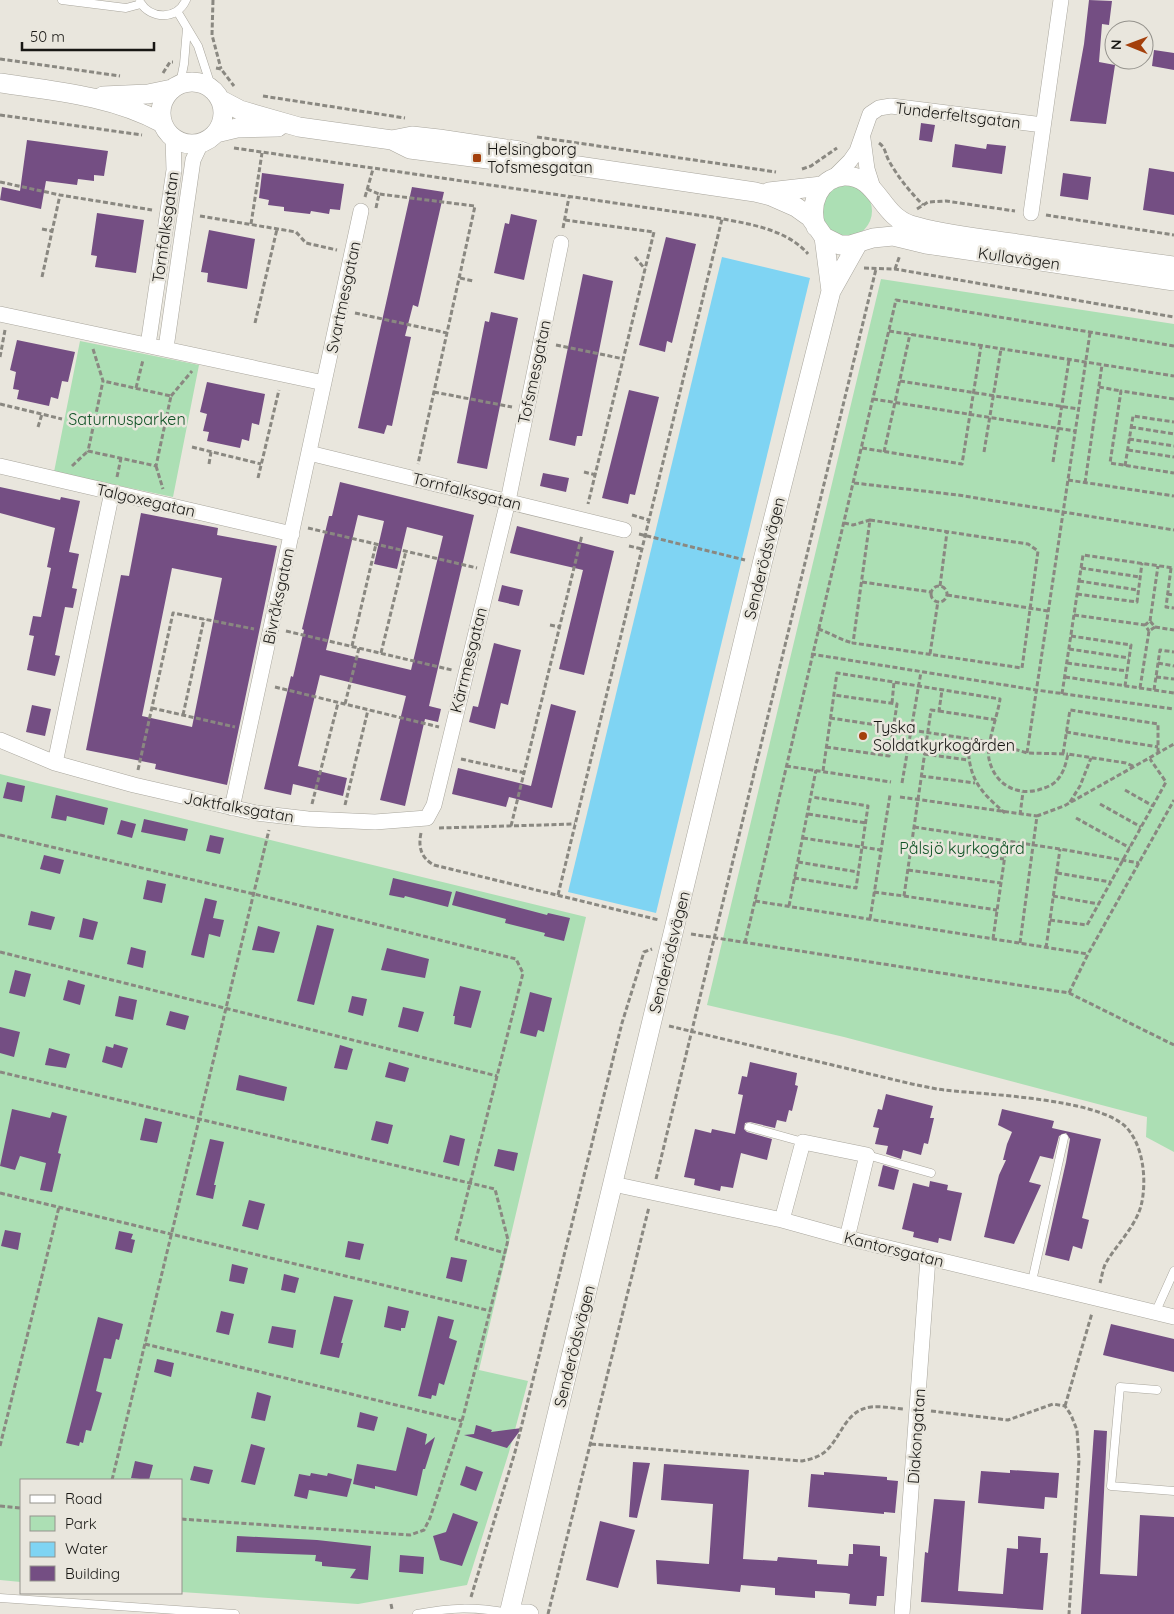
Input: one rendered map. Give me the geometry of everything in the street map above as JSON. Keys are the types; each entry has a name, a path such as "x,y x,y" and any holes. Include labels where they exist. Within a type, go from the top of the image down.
{"street":[{"name":"Tunderfeltsgatan","path":"1031,213 1061,0"},
{"name":"Kullavägen","path":"87,96 148,94 171,83 197,82 240,110 299,127 392,140 412,136 446,140 520,151 551,162 755,192 789,191 827,183 843,176 854,177 865,181 897,219 928,230 1174,266"},
{"name":"Kullavägen","path":"0,83 87,96 145,114 162,123 173,138 186,144 237,128 299,127"},
{"path":"162,123 162,104 171,83"},
{"path":"208,138 223,118 216,95"},
{"name":"Tunderfeltsgatan","path":"863,138 870,114 879,108 891,106 1043,125"},
{"name":"Tornfalksgatan","path":"148,345 174,170 173,138"},
{"name":"Tornfalksgatan","path":"166,348 193,160 208,138"},
{"path":"836,265 820,232 812,206 827,183 850,161 863,138"},
{"path":"862,242 874,232 880,222 882,210 866,169 863,138"},
{"name":"Kullavägen","path":"755,192 796,207 810,217 820,232 840,245 892,236 926,244 1174,281"},
{"name":"Svartmesgatan","path":"324,383 347,311 352,253 368,212"},
{"name":"Senderödsvägen","path":"509,1613 836,265 862,242"},
{"name":"Tofsmesgatan","path":"508,501 561,243"},
{"path":"0,314 324,383"},
{"name":"Bivråksgatan","path":"232,808 271,630 297,529 309,452 324,383"},
{"name":"Tornfalksgatan","path":"309,452 508,501 624,538"},
{"name":"Talgoxegatan","path":"0,466 112,492 297,529"},
{"path":"55,763 112,492"},
{"name":"Kärrmesgatan","path":"429,826 508,501"},
{"name":"Jaktfalksgatan","path":"0,740 55,763 134,785 232,808 308,819 429,826"},
{"path":"782,1220 803,1142 867,1155 847,1238"},
{"name":"Kantorsgatan","path":"613,1184 782,1220 847,1238 1032,1281 1174,1317"},
{"name":"Diakongatan","path":"902,1614 928,1258"},
{"path":"509,1613 529,1614"}],"lane":[{"path":"62,0 126,8 140,2 148,12 158,15 168,15 177,11 186,0"},
{"path":"177,11 198,46 216,95"},
{"path":"171,83 184,64 187,26"},
{"path":"750,1127 803,1142"},
{"path":"1032,1281 1064,1138"},
{"path":"867,1155 931,1172"},
{"path":"1156,1311 1174,1271"},
{"path":"1156,1390 1120,1387 1111,1486 1174,1490"},
{"path":"0,1598 235,1614"},
{"path":"417,1614 445,1608 474,1607 509,1613"}],"path":[{"path":"213,0 212,35 221,69 237,89"},
{"path":"0,59 122,76"},
{"path":"171,83 170,62 184,64"},
{"path":"204,66 221,69"},
{"path":"255,95 407,118"},
{"path":"0,117 142,135 149,138"},
{"path":"536,137 778,172"},
{"path":"794,171 818,162 850,138 863,138 884,146 888,160 907,188 923,205"},
{"path":"226,149 722,219 790,238 812,258 836,265 895,269 1174,318"},
{"path":"251,224 262,153"},
{"path":"368,212 368,189 374,169"},
{"path":"0,182 60,195 157,211"},
{"path":"368,189 380,194 476,206 418,464"},
{"path":"368,212 380,194"},
{"path":"42,277 60,195"},
{"path":"561,243 569,198"},
{"path":"197,215 296,232 306,242 352,253"},
{"path":"558,895 722,219"},
{"path":"565,220 654,232 588,504"},
{"path":"42,229 52,231"},
{"path":"255,323 277,229"},
{"path":"635,257 645,269"},
{"path":"548,1614 876,268"},
{"path":"460,278 473,281"},
{"path":"745,943 896,300 1174,346"},
{"path":"347,311 356,304"},
{"path":"347,311 447,333"},
{"path":"347,311 351,322"},
{"path":"0,328 15,332"},
{"path":"0,358 5,330"},
{"path":"889,331 1174,376"},
{"path":"1027,753 1090,333"},
{"path":"884,452 910,334"},
{"path":"540,341 624,358"},
{"path":"862,448 962,464 981,346"},
{"path":"101,351 92,349 103,381 88,451 156,466"},
{"path":"984,452 1001,349"},
{"path":"135,358 152,362"},
{"path":"136,388 143,360"},
{"path":"1053,462 1069,360"},
{"path":"1085,483 1102,365"},
{"path":"164,493 156,466 171,396 191,370 202,373"},
{"path":"103,381 171,396"},
{"path":"900,381 1078,409"},
{"path":"1099,387 1174,399"},
{"path":"269,388 287,392"},
{"path":"258,478 279,390"},
{"path":"1121,391 1110,463 1174,473"},
{"path":"434,392 526,410"},
{"path":"874,399 1075,431"},
{"path":"0,404 62,418"},
{"path":"38,427 42,414"},
{"path":"1126,466 1133,416 1174,422"},
{"path":"1131,427 1174,434"},
{"path":"1130,439 1174,446"},
{"path":"192,447 262,464"},
{"path":"1128,450 1174,457"},
{"path":"209,464 211,452"},
{"path":"584,472 596,474"},
{"path":"1068,480 1174,496"},
{"path":"854,483 958,495 1174,530"},
{"path":"297,529 308,519"},
{"path":"818,629 831,633 841,640 853,643 1022,668 1038,551 1028,544 870,520 853,525 844,523"},
{"path":"853,643 870,520"},
{"path":"297,529 376,544 490,571"},
{"path":"940,586 947,532"},
{"path":"573,533 590,537"},
{"path":"511,826 582,534"},
{"path":"647,536 746,560"},
{"path":"624,538 642,549"},
{"path":"352,646 376,544"},
{"path":"381,653 406,551"},
{"path":"1062,694 1083,555 1173,568 1166,607 1174,608"},
{"path":"1077,594 1137,602 1142,564"},
{"path":"1154,627 1150,621 1158,566"},
{"path":"1081,568 1140,577"},
{"path":"1079,581 1138,590"},
{"path":"862,582 932,592"},
{"path":"1169,582 1174,582"},
{"path":"940,586 945,589 947,595 944,600 938,601 933,598 932,592 934,587 940,586"},
{"path":"1168,594 1174,595"},
{"path":"947,595 1048,611"},
{"path":"930,654 938,601"},
{"path":"134,785 173,613 352,646 465,673"},
{"path":"1074,615 1144,625 1150,621"},
{"path":"183,715 204,619"},
{"path":"550,625 560,627"},
{"path":"1144,625 1149,631"},
{"path":"1140,688 1149,631 1154,627 1174,630"},
{"path":"1071,636 1131,645 1125,686"},
{"path":"345,704 359,648"},
{"path":"1069,649 1129,658"},
{"path":"1154,690 1160,650 1174,652"},
{"path":"812,654 1062,694 1174,709"},
{"path":"1067,663 1127,672"},
{"path":"1158,663 1174,666"},
{"path":"902,783 921,672"},
{"path":"823,771 837,673 1000,699 990,742 989,758 995,775 1006,785 1023,792 1045,788 1058,780 1065,768 1068,754"},
{"path":"1065,677 1174,693"},
{"path":"1156,677 1174,679"},
{"path":"892,703 894,682"},
{"path":"259,683 452,730"},
{"path":"939,711 942,690"},
{"path":"826,747 889,756 897,704 834,695"},
{"path":"308,819 338,702"},
{"path":"152,708 250,730"},
{"path":"341,821 368,710"},
{"path":"904,896 931,710 996,720"},
{"path":"1063,754 1070,710 1158,724 1158,754"},
{"path":"830,718 990,742 1027,753 1068,754 1126,763 1135,768"},
{"path":"1066,732 1158,747"},
{"path":"968,739 968,760 975,783 984,795 1006,813"},
{"path":"900,797 1037,816 1069,803 1135,768 1174,744"},
{"path":"924,754 968,760"},
{"path":"446,756 525,773"},
{"path":"1069,803 1080,786 1091,758"},
{"path":"1050,920 1087,925 1166,782 1150,759"},
{"path":"786,766 891,782"},
{"path":"789,906 816,770"},
{"path":"922,776 975,783"},
{"path":"1124,790 1153,806"},
{"path":"1020,815 1023,792"},
{"path":"870,920 890,795"},
{"path":"794,878 856,888 868,806 812,797"},
{"path":"1069,993 1088,954 1174,800"},
{"path":"1100,804 1141,827"},
{"path":"808,814 866,823"},
{"path":"112,1479 272,815"},
{"path":"1020,943 1037,816"},
{"path":"1076,818 1130,848"},
{"path":"575,824 429,826 420,834 419,848 423,856 434,865 659,919"},
{"path":"420,834 429,826"},
{"path":"914,828 1060,849 1139,863"},
{"path":"0,835 254,894 516,959 523,973 456,1239 505,1253"},
{"path":"803,838 881,850"},
{"path":"993,939 1007,841"},
{"path":"911,845 1004,859"},
{"path":"1046,948 1060,849"},
{"path":"798,862 858,872"},
{"path":"908,870 1001,884"},
{"path":"1057,873 1111,882"},
{"path":"874,892 997,910"},
{"path":"1053,896 1099,904"},
{"path":"755,901 1088,954"},
{"path":"474,1607 470,1596 515,1452 622,1023 644,952 673,935 714,938 1069,993 1174,1045"},
{"path":"0,952 497,1076"},
{"path":"652,1022 912,1084 946,1090 1006,1094 1069,1106 1106,1115 1125,1126 1136,1139 1141,1158 1143,1187 1141,1207 1133,1225 1106,1263 1080,1359 1064,1406"},
{"path":"0,1072 495,1189 508,1240 462,1421 430,1518 424,1530 410,1535 182,1519"},
{"path":"0,1193 491,1311"},
{"path":"0,1446 59,1207"},
{"path":"145,1344 462,1421"},
{"path":"0,1506 20,1508"},
{"path":"391,1604 392,1609"}],"green space":[{"path":"846,185 856,187 864,193 870,201 872,211 870,221 864,229 856,235 846,237 836,235 828,229 822,221 820,211 822,201 828,193 836,187"},
{"name":"Pålsjö kyrkogård","path":"881,279 1174,324 1174,1152 1146,1137 1147,1117 844,1037 707,1005"},
{"name":"Saturnusparken","path":"80,341 199,365 173,497 54,472"},
{"path":"0,774 586,917 479,1370 528,1381 509,1452 467,1585 358,1604 182,1592 182,1479 20,1479 20,1582 0,1580"}],"water":[{"path":"722,257 810,278 656,913 568,892"}],"building":[{"path":"1089,0 1112,1 1110,20 1104,20 1104,24 1102,24 1099,62 1104,63 1104,70 1114,70 1106,124 1070,121 1084,44"},
{"path":"1154,50 1174,53 1174,70 1154,66"},
{"path":"921,123 935,125 932,142 919,140"},
{"path":"27,140 108,151 104,176 94,175 94,181 78,179 77,185 46,181 41,209 0,200 2,187 20,191"},
{"path":"955,144 986,149 987,144 1006,146 1002,174 952,167"},
{"path":"1149,168 1174,172 1174,215 1143,210"},
{"path":"262,173 344,184 340,210 330,209 329,214 311,211 310,214 284,211 284,207 268,205 269,200 259,198"},
{"path":"1063,173 1091,177 1088,200 1060,196"},
{"path":"412,187 444,192 418,307 413,305 405,336 411,337 392,426 387,425 384,434 358,428"},
{"path":"97,213 144,220 136,273 95,267 97,256 91,255"},
{"path":"511,214 537,220 524,280 494,273 505,223 509,224"},
{"path":"209,230 255,239 247,289 207,282 208,273 201,272"},
{"path":"666,237 696,244 672,343 667,341 665,352 639,345"},
{"path":"583,274 613,281 582,436 577,436 575,446 549,440"},
{"path":"491,312 518,318 487,469 457,463 485,321 489,322"},
{"path":"17,340 75,352 68,382 62,381 58,399 51,397 49,406 17,399 19,390 13,389 16,372 10,370"},
{"path":"207,382 265,394 259,425 252,423 249,441 242,439 240,448 207,441 209,432 203,431 207,414 200,412"},
{"path":"629,390 659,397 635,495 630,494 628,504 602,498"},
{"path":"543,473 569,478 566,492 540,486"},
{"path":"340,482 474,515 429,706 441,709 438,722 425,719 405,806 380,800 406,696 320,675 298,766 347,778 343,796 293,784 291,795 264,789 291,676 293,677 304,630 302,629 329,516 332,516","holes":["358,515 384,521 374,564 397,569 407,527 443,536 411,670 326,650"]},
{"path":"0,487 60,500 61,497 80,501 69,552 79,554 72,588 77,589 73,608 65,607 55,655 60,656 55,676 27,670 34,636 29,635 33,616 41,617 51,568 47,567 55,528 0,513"},
{"path":"141,513 218,528 217,535 277,546 227,785 155,769 156,764 86,750 121,575 129,576","holes":["172,568 222,578 192,727 142,716"]},
{"path":"517,526 614,551 584,675 559,669 583,570 510,553"},
{"path":"502,585 523,590 519,606 498,601"},
{"path":"494,643 521,650 508,705 501,703 495,729 469,722 473,706 478,707"},
{"path":"551,704 576,711 552,808 509,797 506,807 452,794 458,768 531,786"},
{"path":"32,705 51,709 45,736 26,732"},
{"path":"7,782 25,786 22,802 3,798"},
{"path":"56,795 108,808 104,825 67,816 66,821 51,818"},
{"path":"144,819 188,829 185,841 141,832"},
{"path":"121,820 136,824 132,838 117,834"},
{"path":"210,835 224,838 220,854 206,851"},
{"path":"44,855 64,860 60,874 40,869"},
{"path":"393,878 452,892 448,907 405,896 404,898 389,895"},
{"path":"147,880 166,884 162,903 143,899"},
{"path":"456,891 547,915 548,913 570,918 564,941 544,936 545,933 505,923 506,919 452,905"},
{"path":"205,898 217,901 213,918 224,920 220,937 209,934 204,958 191,955"},
{"path":"31,911 55,917 51,930 28,925"},
{"path":"83,918 98,922 93,940 79,937"},
{"path":"317,925 334,929 314,1005 297,1001"},
{"path":"258,926 280,932 274,953 252,950"},
{"path":"131,947 146,951 143,968 127,964"},
{"path":"387,948 429,959 425,978 381,970"},
{"path":"15,970 31,974 25,997 9,993"},
{"path":"68,980 85,985 80,1005 63,1000"},
{"path":"460,986 481,991 471,1028 454,1024 455,1016 453,1016"},
{"path":"530,992 552,998 544,1032 538,1030 536,1037 520,1033"},
{"path":"119,996 137,1000 133,1020 115,1016"},
{"path":"352,996 367,999 363,1016 348,1012"},
{"path":"403,1007 424,1012 418,1032 398,1027"},
{"path":"170,1011 189,1016 185,1030 166,1025"},
{"path":"0,1027 20,1032 14,1057 0,1053"},
{"path":"114,1044 128,1048 122,1068 102,1062 106,1046 113,1048"},
{"path":"340,1045 353,1049 347,1070 334,1068"},
{"path":"49,1048 70,1054 66,1068 45,1065"},
{"path":"389,1062 409,1068 405,1082 385,1077"},
{"path":"750,1062 797,1073 795,1085 798,1086 792,1111 789,1110 786,1122 777,1120 775,1128 750,1122 745,1123 744,1129 747,1132 772,1139 767,1160 741,1153 733,1188 721,1186 720,1191 694,1185 695,1179 684,1177 695,1129 711,1133 712,1129 735,1134 743,1095 738,1094 742,1076 747,1077"},
{"path":"239,1075 287,1087 284,1101 236,1090"},
{"path":"886,1094 933,1106 930,1118 934,1118 928,1144 924,1143 921,1155 903,1150 901,1159 886,1154 888,1146 875,1144 879,1128 873,1127 878,1109 882,1110"},
{"path":"12,1109 50,1118 52,1112 67,1116 58,1153 61,1154 52,1192 40,1190 46,1163 20,1156 15,1170 0,1166"},
{"path":"1002,1109 1054,1121 1052,1128 1101,1139 1082,1218 1089,1220 1082,1249 1073,1246 1069,1261 1045,1255 1070,1139 1066,1133 1059,1136 1053,1159 1040,1156 1029,1182 1041,1185 1014,1244 984,1237 999,1175 1006,1160 1003,1160 1007,1144 1012,1132 998,1125"},
{"path":"145,1118 162,1122 157,1143 140,1140"},
{"path":"376,1121 393,1125 388,1144 371,1140"},
{"path":"450,1135 465,1139 459,1166 443,1162"},
{"path":"210,1139 224,1142 214,1185 216,1185 213,1199 196,1195"},
{"path":"498,1149 518,1153 514,1171 494,1166"},
{"path":"883,1165 899,1170 894,1190 878,1186"},
{"path":"930,1181 948,1185 947,1190 962,1193 951,1241 939,1238 938,1243 913,1237 914,1232 902,1229 913,1183 929,1187"},
{"path":"249,1200 265,1204 258,1230 242,1226"},
{"path":"5,1230 21,1233 18,1250 1,1246"},
{"path":"119,1231 133,1234 131,1239 135,1240 132,1253 115,1249"},
{"path":"348,1241 364,1244 360,1260 345,1257"},
{"path":"451,1257 467,1260 462,1282 446,1278"},
{"path":"232,1264 248,1268 244,1284 229,1281"},
{"path":"284,1274 299,1278 295,1293 281,1290"},
{"path":"334,1296 353,1300 341,1343 343,1343 339,1358 320,1354"},
{"path":"388,1306 409,1311 405,1328 401,1328 401,1331 384,1327"},
{"path":"221,1311 234,1314 229,1335 216,1332"},
{"path":"438,1316 454,1320 449,1338 457,1341 444,1385 439,1383 436,1396 432,1395 431,1399 418,1396"},
{"path":"98,1317 123,1324 119,1340 116,1339 111,1359 104,1358 96,1391 102,1393 91,1431 86,1430 83,1443 80,1442 79,1446 66,1443"},
{"path":"1111,1324 1174,1339 1174,1372 1103,1355"},
{"path":"272,1326 296,1330 293,1348 268,1343"},
{"path":"157,1359 174,1363 171,1377 154,1372"},
{"path":"257,1392 271,1396 265,1421 251,1418"},
{"path":"360,1412 378,1417 374,1431 357,1427"},
{"path":"476,1425 492,1430 491,1432 522,1428 507,1448 464,1435 474,1434"},
{"path":"407,1427 427,1434 425,1445 435,1437 425,1469 423,1469 417,1496 375,1486 375,1489 353,1484 357,1464 396,1471"},
{"path":"1094,1430 1107,1431 1100,1574 1137,1576 1140,1515 1174,1517 1174,1614 1081,1614"},
{"path":"251,1444 265,1448 255,1485 241,1482"},
{"path":"135,1461 153,1465 149,1479 131,1478"},
{"path":"633,1462 650,1463 637,1518 629,1517"},
{"path":"664,1464 749,1470 743,1559 777,1561 778,1557 817,1560 817,1564 848,1566 849,1554 853,1554 853,1544 880,1546 880,1556 887,1557 884,1596 877,1596 876,1606 849,1604 850,1594 846,1593 815,1591 815,1598 775,1595 775,1588 741,1585 740,1592 657,1584 656,1560 709,1564 713,1504 661,1500"},
{"path":"194,1466 213,1470 209,1484 190,1480"},
{"path":"466,1466 483,1472 476,1491 460,1485"},
{"path":"1010,1470 1059,1473 1057,1498 1045,1497 1044,1509 978,1503 981,1471 1010,1473"},
{"path":"824,1472 887,1477 887,1480 898,1481 895,1513 884,1512 884,1514 808,1507 811,1474 824,1475"},
{"path":"311,1473 327,1476 328,1473 352,1479 347,1497 309,1490 307,1499 294,1496 299,1474 310,1476"},
{"path":"934,1499 965,1501 958,1591 1003,1594 1007,1548 1018,1549 1018,1536 1041,1538 1040,1553 1048,1553 1043,1610 921,1602 925,1552 928,1553"},
{"path":"453,1513 478,1522 462,1566 440,1560 433,1536 446,1532"},
{"path":"600,1521 635,1530 618,1588 586,1580"},
{"path":"237,1536 317,1540 371,1546 368,1580 350,1578 356,1569 322,1566 322,1562 315,1561 316,1555 236,1552"},
{"path":"400,1555 424,1557 423,1574 399,1572"}],"place":[{"name":"Helsingborg Tofsmesgatan","path":"477,158"},
{"name":"Tyska Soldatkyrkogården","path":"863,736"}]}
